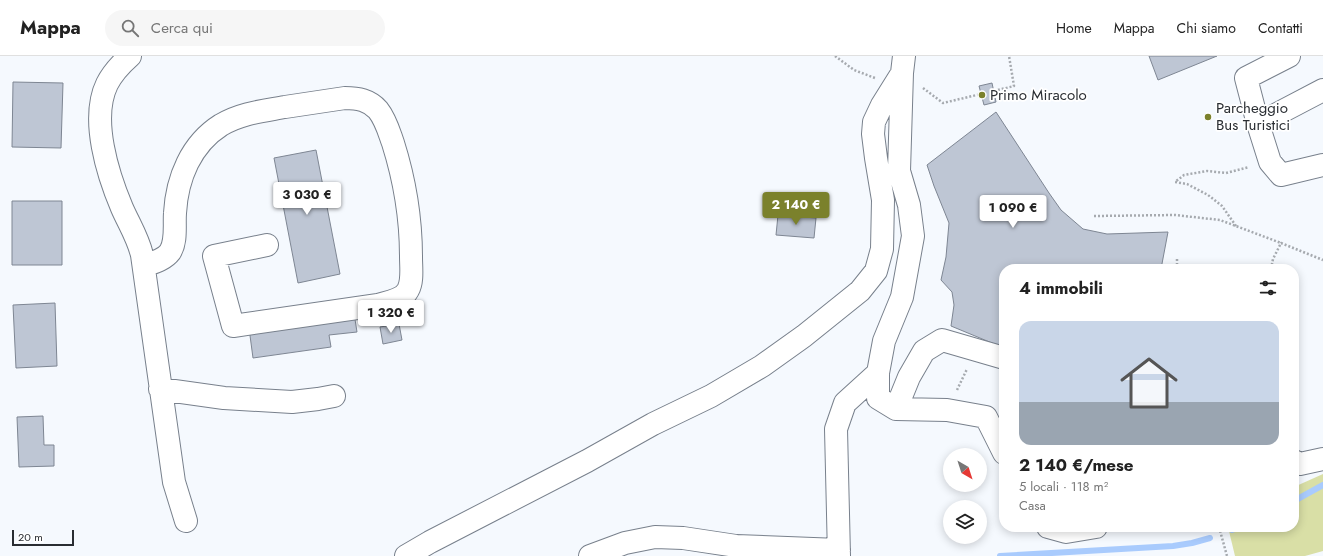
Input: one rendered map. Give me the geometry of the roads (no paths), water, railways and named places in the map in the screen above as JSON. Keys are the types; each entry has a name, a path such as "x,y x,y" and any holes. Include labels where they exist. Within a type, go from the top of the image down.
{"lane":[{"path":"130,56 114,72 107,84 102,99 100,113 104,153 110,177 123,210 140,245 174,482 186,521"},
{"path":"1289,56 1246,78 1258,124 1270,162 1281,175 1323,165"},
{"path":"903,64 899,171 909,205 913,236 902,297 884,341 878,373 878,398 896,410 947,410 986,417 999,443"},
{"path":"406,556 430,542 587,461 652,424 711,396 762,366 804,336 860,291 876,271 882,249 883,200 874,142 874,122 903,64"},
{"path":"1258,124 1323,90"},
{"path":"144,266 159,260 170,252 174,237 176,202 182,177 190,157 207,135 241,116 259,112 345,98 354,98 371,104 378,111 388,129 403,176 411,235 411,278 408,291 398,299 378,305 233,326 214,256 267,245"},
{"path":"896,410 909,377 924,351 942,340 999,356"},
{"path":"590,556 624,543 655,536 683,538 736,546 839,553 836,429 845,403 878,373"},
{"path":"160,389 224,398 292,402 334,396"},
{"path":"1299,463 1323,459"}],"waterway":[{"path":"1299,498 1323,485"},
{"path":"1000,556 1173,546 1210,538"}],"place":[{"name":"Primo Miracolo","path":"982,95"},
{"name":"Parcheggio Bus Turistici","path":"1208,117"}]}
